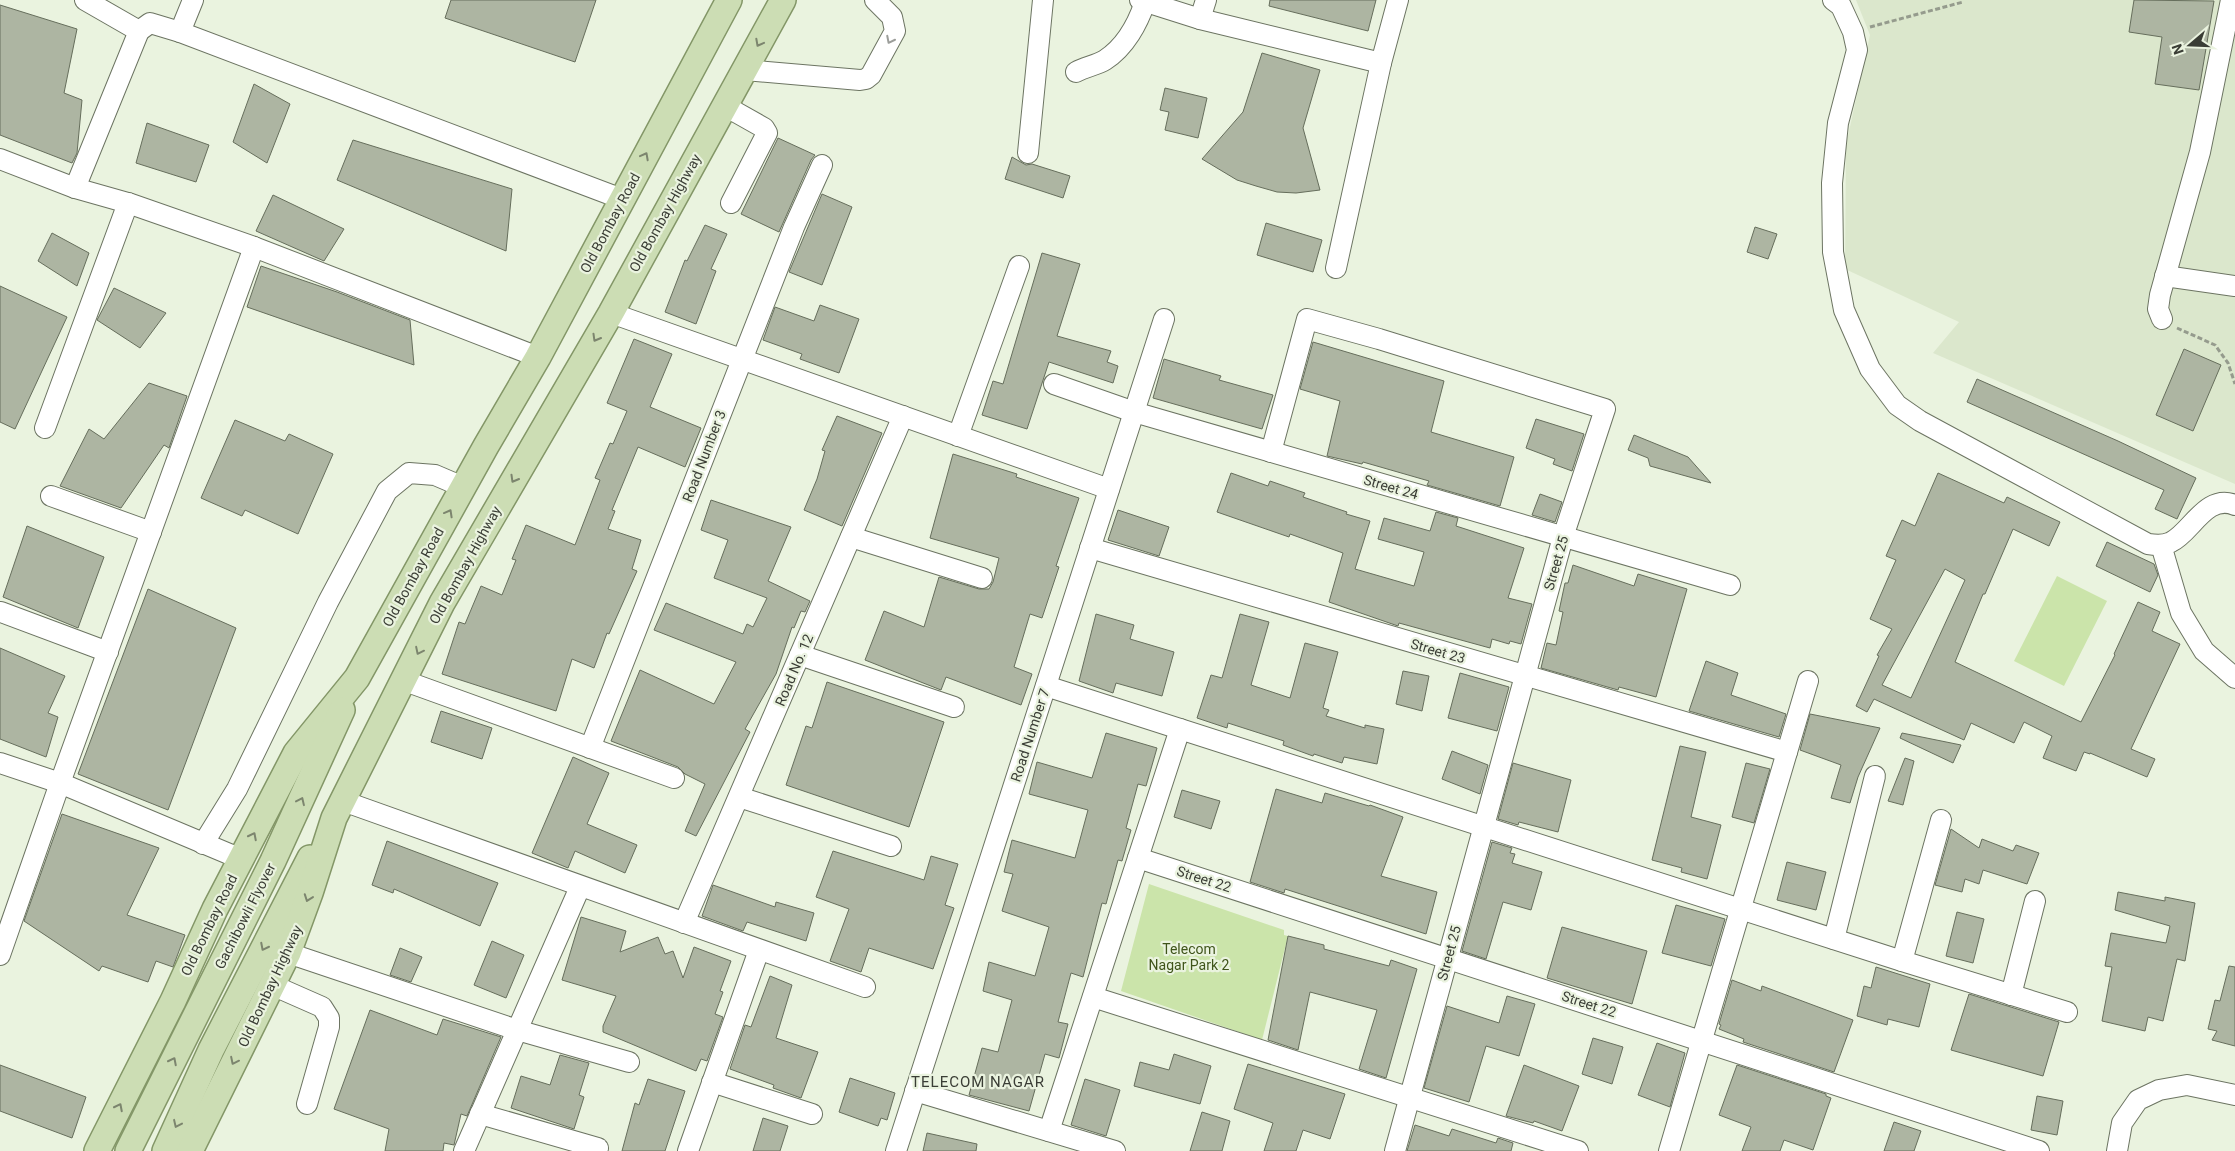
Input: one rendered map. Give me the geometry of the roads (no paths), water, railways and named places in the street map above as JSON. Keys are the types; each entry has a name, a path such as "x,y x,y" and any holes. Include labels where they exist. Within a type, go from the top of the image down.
{"main road":[{"name":"Old Bombay Road","path":"97,1151 241,859 296,753 357,678 538,357 729,0"},
{"name":"Old Bombay Highway","path":"190,1151 288,953 338,810 405,681 442,603 611,312 783,0"},
{"name":"Gachibowli Flyover","path":"128,1151 273,861 357,678"},
{"path":"164,1151 211,1050 302,872 338,810"}],"street":[{"path":"85,0 139,30"},
{"path":"180,32 193,0"},
{"path":"745,70 866,79 875,69 894,31 892,17 875,0"},
{"path":"1028,153 1043,0"},
{"path":"1200,19 1206,0"},
{"path":"1336,268 1381,62 1398,0"},
{"path":"1833,0 1840,6 1853,32 1857,50 1838,122 1833,175 1833,252 1844,310 1870,368 1897,405 1920,421 2139,541 2148,544 2161,545 2172,542 2210,507 2235,505"},
{"path":"2162,319 2158,309 2165,276 2200,152 2231,0"},
{"path":"1076,72 1105,60 1121,44 1140,19 1142,1 1200,19 1381,62"},
{"path":"75,188 139,30 150,23 180,32 622,200"},
{"path":"725,106 764,128 767,133 731,203"},
{"path":"0,159 75,188 128,203 254,247 538,357"},
{"name":"Road Number 3","path":"590,748 794,227 822,165"},
{"path":"45,428 128,203"},
{"path":"0,955 6,919 60,783 254,247"},
{"path":"958,436 1019,266"},
{"path":"2165,276 2235,286"},
{"path":"611,312 1109,490"},
{"name":"Road Number 7","path":"896,1151 1164,319"},
{"name":"Street 25","path":"1271,452 1307,319 1379,339 1605,409 1563,537 1395,1151"},
{"name":"Street 24","path":"1054,384 1134,412 1730,585"},
{"name":"Road No. 12","path":"684,923 903,416"},
{"path":"203,844 237,789 328,602 387,491 409,473 435,475 463,487"},
{"path":"51,496 151,532"},
{"path":"851,537 982,578"},
{"path":"2161,545 2181,612 2204,651 2235,678"},
{"name":"Street 23","path":"1090,548 1787,752"},
{"path":"1,612 108,652"},
{"path":"800,655 954,707"},
{"path":"405,681 674,778"},
{"path":"1669,1151 1808,681"},
{"path":"1046,686 1902,961 2067,1012"},
{"path":"1049,1131 1180,729"},
{"path":"0,763 60,783 241,859"},
{"path":"1834,939 1875,776"},
{"path":"739,797 892,846"},
{"path":"338,810 580,887 866,987"},
{"path":"1902,961 1942,820"},
{"name":"Street 22","path":"1138,858 2039,1151"},
{"path":"464,1151 580,887"},
{"path":"2011,995 2035,901"},
{"path":"688,1151 759,950"},
{"path":"288,953 517,1030 629,1062"},
{"path":"272,985 322,1008 329,1018 329,1027 307,1104"},
{"path":"1093,997 1578,1151"},
{"path":"712,1082 812,1114"},
{"path":"2117,1151 2122,1123 2138,1100 2159,1090 2187,1085 2235,1095"},
{"path":"915,1091 1114,1151"},
{"path":"480,1114 598,1148"}],"district":[{"name":"TELECOM NAGAR","path":"978,1082"}],"park label":[{"name":"Telecom Nagar Park 2","path":"1189,958"}]}
